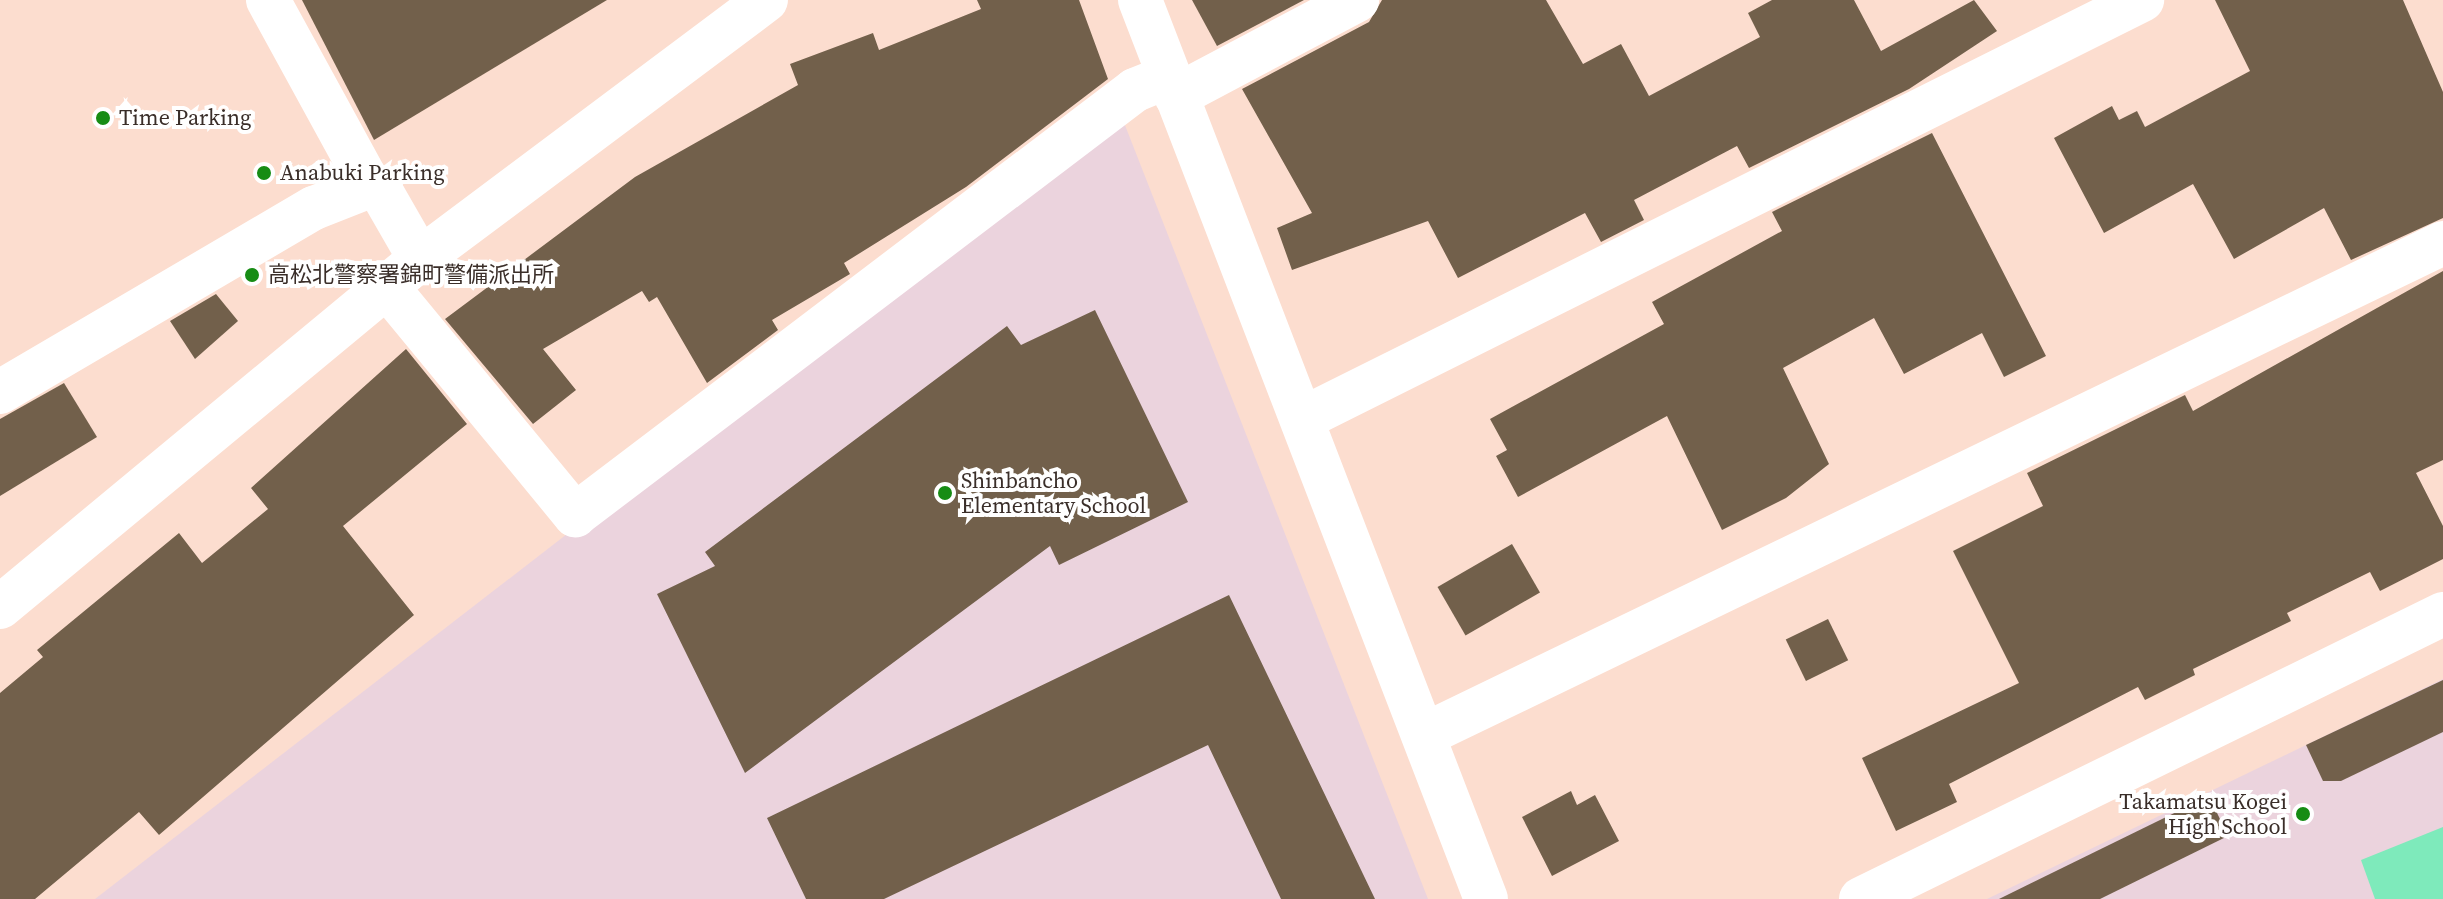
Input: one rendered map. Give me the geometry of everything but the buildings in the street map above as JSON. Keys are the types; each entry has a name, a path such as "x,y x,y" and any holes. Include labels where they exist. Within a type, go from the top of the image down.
{"street":[{"path":"268,0 370,186 382,193 420,259"},
{"path":"0,607 420,259 766,0"},
{"path":"1140,0 1486,899"},
{"path":"387,287 575,515 1135,90 1173,86 1357,0"},
{"path":"1302,419 2142,0"},
{"path":"0,392 314,208 370,186"},
{"path":"1424,735 2443,243"},
{"path":"1861,899 2443,614"}],"shaded area":[{"name":"Shinbancho Elementary School","path":"1121,115 1428,899 95,899 567,534"},
{"name":"Takamatsu Kogei High School","path":"2443,679 2443,899 1987,899 2306,745"}],"green space":[{"path":"2443,827 2443,899 2375,899 2361,860"}],"place":[{"name":"Time Parking","path":"103,118"},
{"name":"Anabuki Parking","path":"264,173"},
{"name":"高松北警察署錦町警備派出所","path":"252,275"},
{"name":"Shinbancho Elementary School","path":"945,493"},
{"name":"Takamatsu Kogei High School","path":"2303,814"}]}
